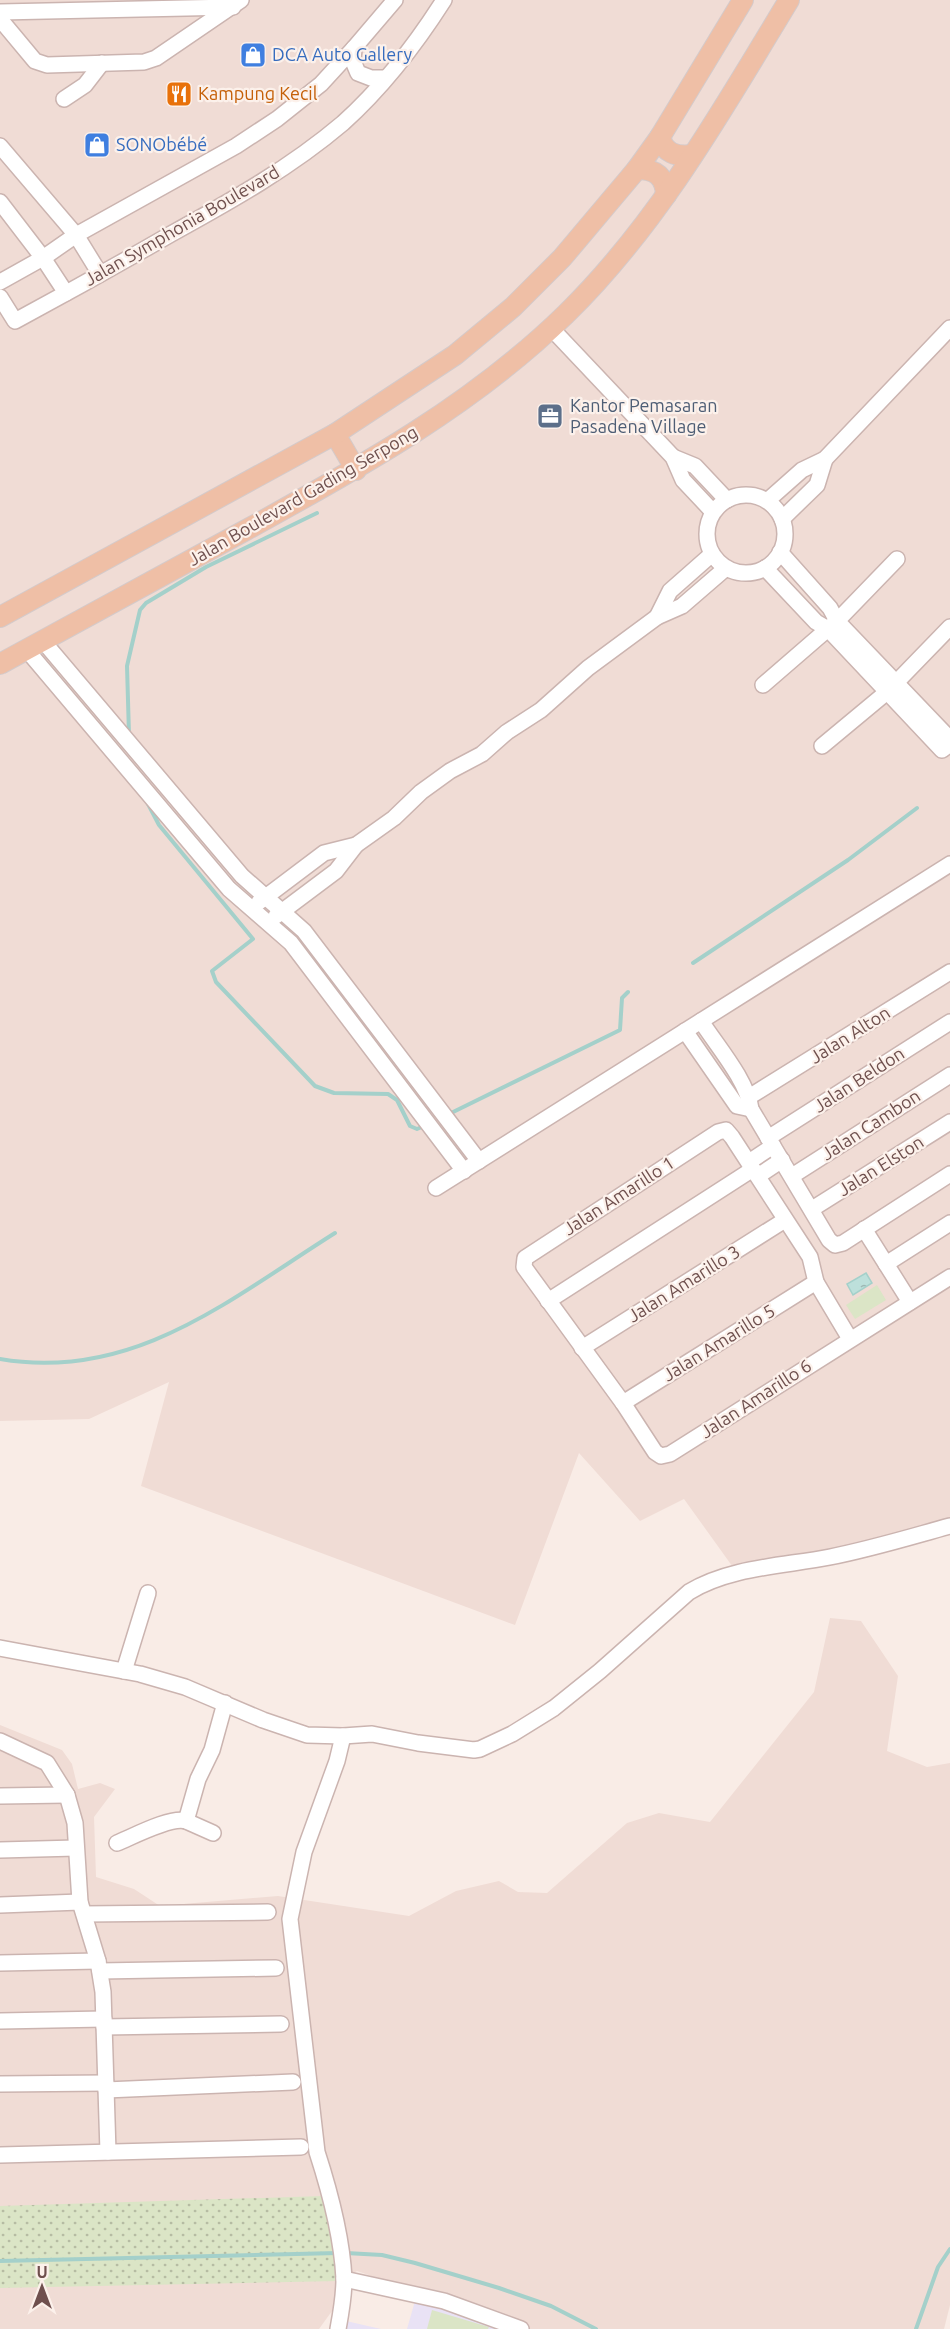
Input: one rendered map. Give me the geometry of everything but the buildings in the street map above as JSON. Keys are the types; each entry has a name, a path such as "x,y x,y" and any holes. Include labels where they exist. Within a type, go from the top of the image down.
{"main road":[{"name":"Jalan Boulevard Gading Serpong","path":"0,617 335,434 455,355 513,307 562,258 637,169 660,137 743,0"},
{"name":"Jalan Boulevard Gading Serpong","path":"0,664 356,470 428,425 500,371 551,328 619,256 666,195 789,0"},
{"path":"660,137 662,146 668,152 675,155 692,155"},
{"path":"637,169 647,169 662,178 666,185 666,195"},
{"path":"335,434 356,470"}],"street":[{"path":"0,282 43,258 76,235 236,146 277,119 321,84 395,0"},
{"name":"Jalan Symphonia Boulevard","path":"0,297 15,321 251,189 296,159 344,122 385,78 423,33 444,0"},
{"path":"0,12 237,3"},
{"path":"0,19 39,63 47,65 150,61 237,3"},
{"path":"354,48 353,61 358,73 371,78 385,78"},
{"path":"64,99 85,85 102,63"},
{"path":"0,146 76,235 100,274"},
{"path":"0,202 43,258 66,293"},
{"path":"551,328 673,458 683,480 713,512"},
{"path":"767,501 802,470 825,459 950,328"},
{"path":"673,458 695,466 727,500"},
{"path":"782,519 817,485 825,459"},
{"path":"750,495 767,501 782,519 785,530 784,542 780,552 765,568 753,573 741,573 726,568 712,554 706,533 713,512 727,500 750,495"},
{"path":"780,552 830,608 832,625"},
{"path":"657,617 670,591 712,554"},
{"path":"763,685 832,625 897,560"},
{"path":"267,922 336,871 356,845 394,818 421,792 450,771 482,754 507,732 541,710 588,668 657,617 682,606 726,568"},
{"path":"765,568 816,622 832,625 947,744"},
{"path":"822,746 892,687 950,627"},
{"path":"34,645 242,876 304,931 479,1161"},
{"path":"34,645 229,889 291,943 464,1171"},
{"path":"251,908 324,853 356,845"},
{"path":"436,1188 950,864"},
{"name":"Jalan Alton","path":"750,1103 950,972"},
{"path":"701,1022 829,1240 835,1245 843,1243 950,1174"},
{"name":"Jalan Beldon","path":"753,1169 771,1142 950,1022"},
{"path":"685,1031 736,1106 750,1103"},
{"name":"Jalan Cambon","path":"792,1176 950,1075"},
{"name":"Jalan Elston","path":"812,1209 950,1122"},
{"name":"Jalan Amarillo 1","path":"548,1301 524,1267 528,1255 718,1132 723,1130 729,1132 753,1169"},
{"path":"622,1403 548,1301 753,1169 782,1160"},
{"path":"753,1169 810,1257 816,1282 850,1339"},
{"name":"Jalan Amarillo 3","path":"582,1348 785,1220"},
{"path":"886,1264 950,1223"},
{"path":"864,1229 910,1302"},
{"name":"Jalan Amarillo 6","path":"622,1403 655,1452 661,1456 670,1454 950,1277"},
{"name":"Jalan Amarillo 5","path":"622,1403 816,1282"},
{"path":"0,1648 124,1671 185,1687 263,1720 307,1735 372,1734 418,1743 480,1749 512,1734 554,1708 600,1671 689,1592 701,1585 746,1572 879,1546 950,1526"},
{"path":"124,1671 148,1593"},
{"path":"186,1821 198,1779 212,1750 225,1702"},
{"path":"338,2329 343,2272 326,2179 317,2152 290,1919 304,1852 344,1736"},
{"path":"0,1741 47,1763 67,1795 75,1823 82,1908 99,1966 104,2023 108,2152"},
{"path":"0,1796 67,1795"},
{"path":"117,1843 177,1820 186,1821 213,1833"},
{"path":"0,1850 76,1848"},
{"path":"0,1905 268,1912"},
{"path":"0,1963 276,1968"},
{"path":"0,2021 281,2024"},
{"path":"0,2084 106,2086 293,2082"},
{"path":"0,2155 301,2147"},
{"path":"343,2272 444,2301 521,2329"}],"shaded area":[{"path":"0,0 950,0 950,1522 851,1549 735,1570 684,1499 640,1521 579,1453 515,1625 141,1486 169,1382 89,1419 0,1421"},
{"path":"830,1618 861,1621 898,1676 887,1751 927,1767 950,1763 950,2305 944,2329 525,2329 357,2271 338,2281 332,2311 319,2329 0,2329 0,1725 62,1750 72,1764 78,1789 100,1783 115,1789 94,1817 96,1877 134,1889 160,1906 278,1896 409,1916 456,1891 499,1881 518,1892 547,1893 627,1823 659,1813 710,1822 814,1692"},
{"path":"415,2301 504,2329 407,2329"},
{"path":"346,2321 381,2329 345,2329"}],"green space":[{"path":"877,1285 886,1300 855,1319 846,1305"},
{"path":"323,2196 338,2269 338,2281 0,2288 0,2206"},
{"path":"432,2310 489,2327 488,2329 427,2329"}],"water":[{"path":"866,1273 872,1283 853,1295 847,1284"}],"waterway":[{"path":"129,735 127,666 140,610 146,603 206,567 317,513"},
{"path":"147,802 159,825 253,939 212,971 216,982 315,1086 334,1093 388,1094 397,1100 410,1126 417,1129 424,1126"},
{"path":"693,963 848,860 917,808"},
{"path":"447,1115 620,1030 622,998 628,992"},
{"path":"0,1359 48,1363 94,1358 137,1347 218,1308 335,1233"},
{"path":"916,2329 938,2267 950,2249"},
{"path":"0,2261 338,2253"},
{"path":"346,2253 382,2255 499,2288 551,2306 596,2329"}],"place":[{"name":"DCA Auto Gallery","path":"253,55"},
{"name":"Kampung Kecil","path":"179,94"},
{"name":"SONObébé","path":"97,145"},
{"name":"Kantor Pemasaran Pasadena Village","path":"550,416"}]}
